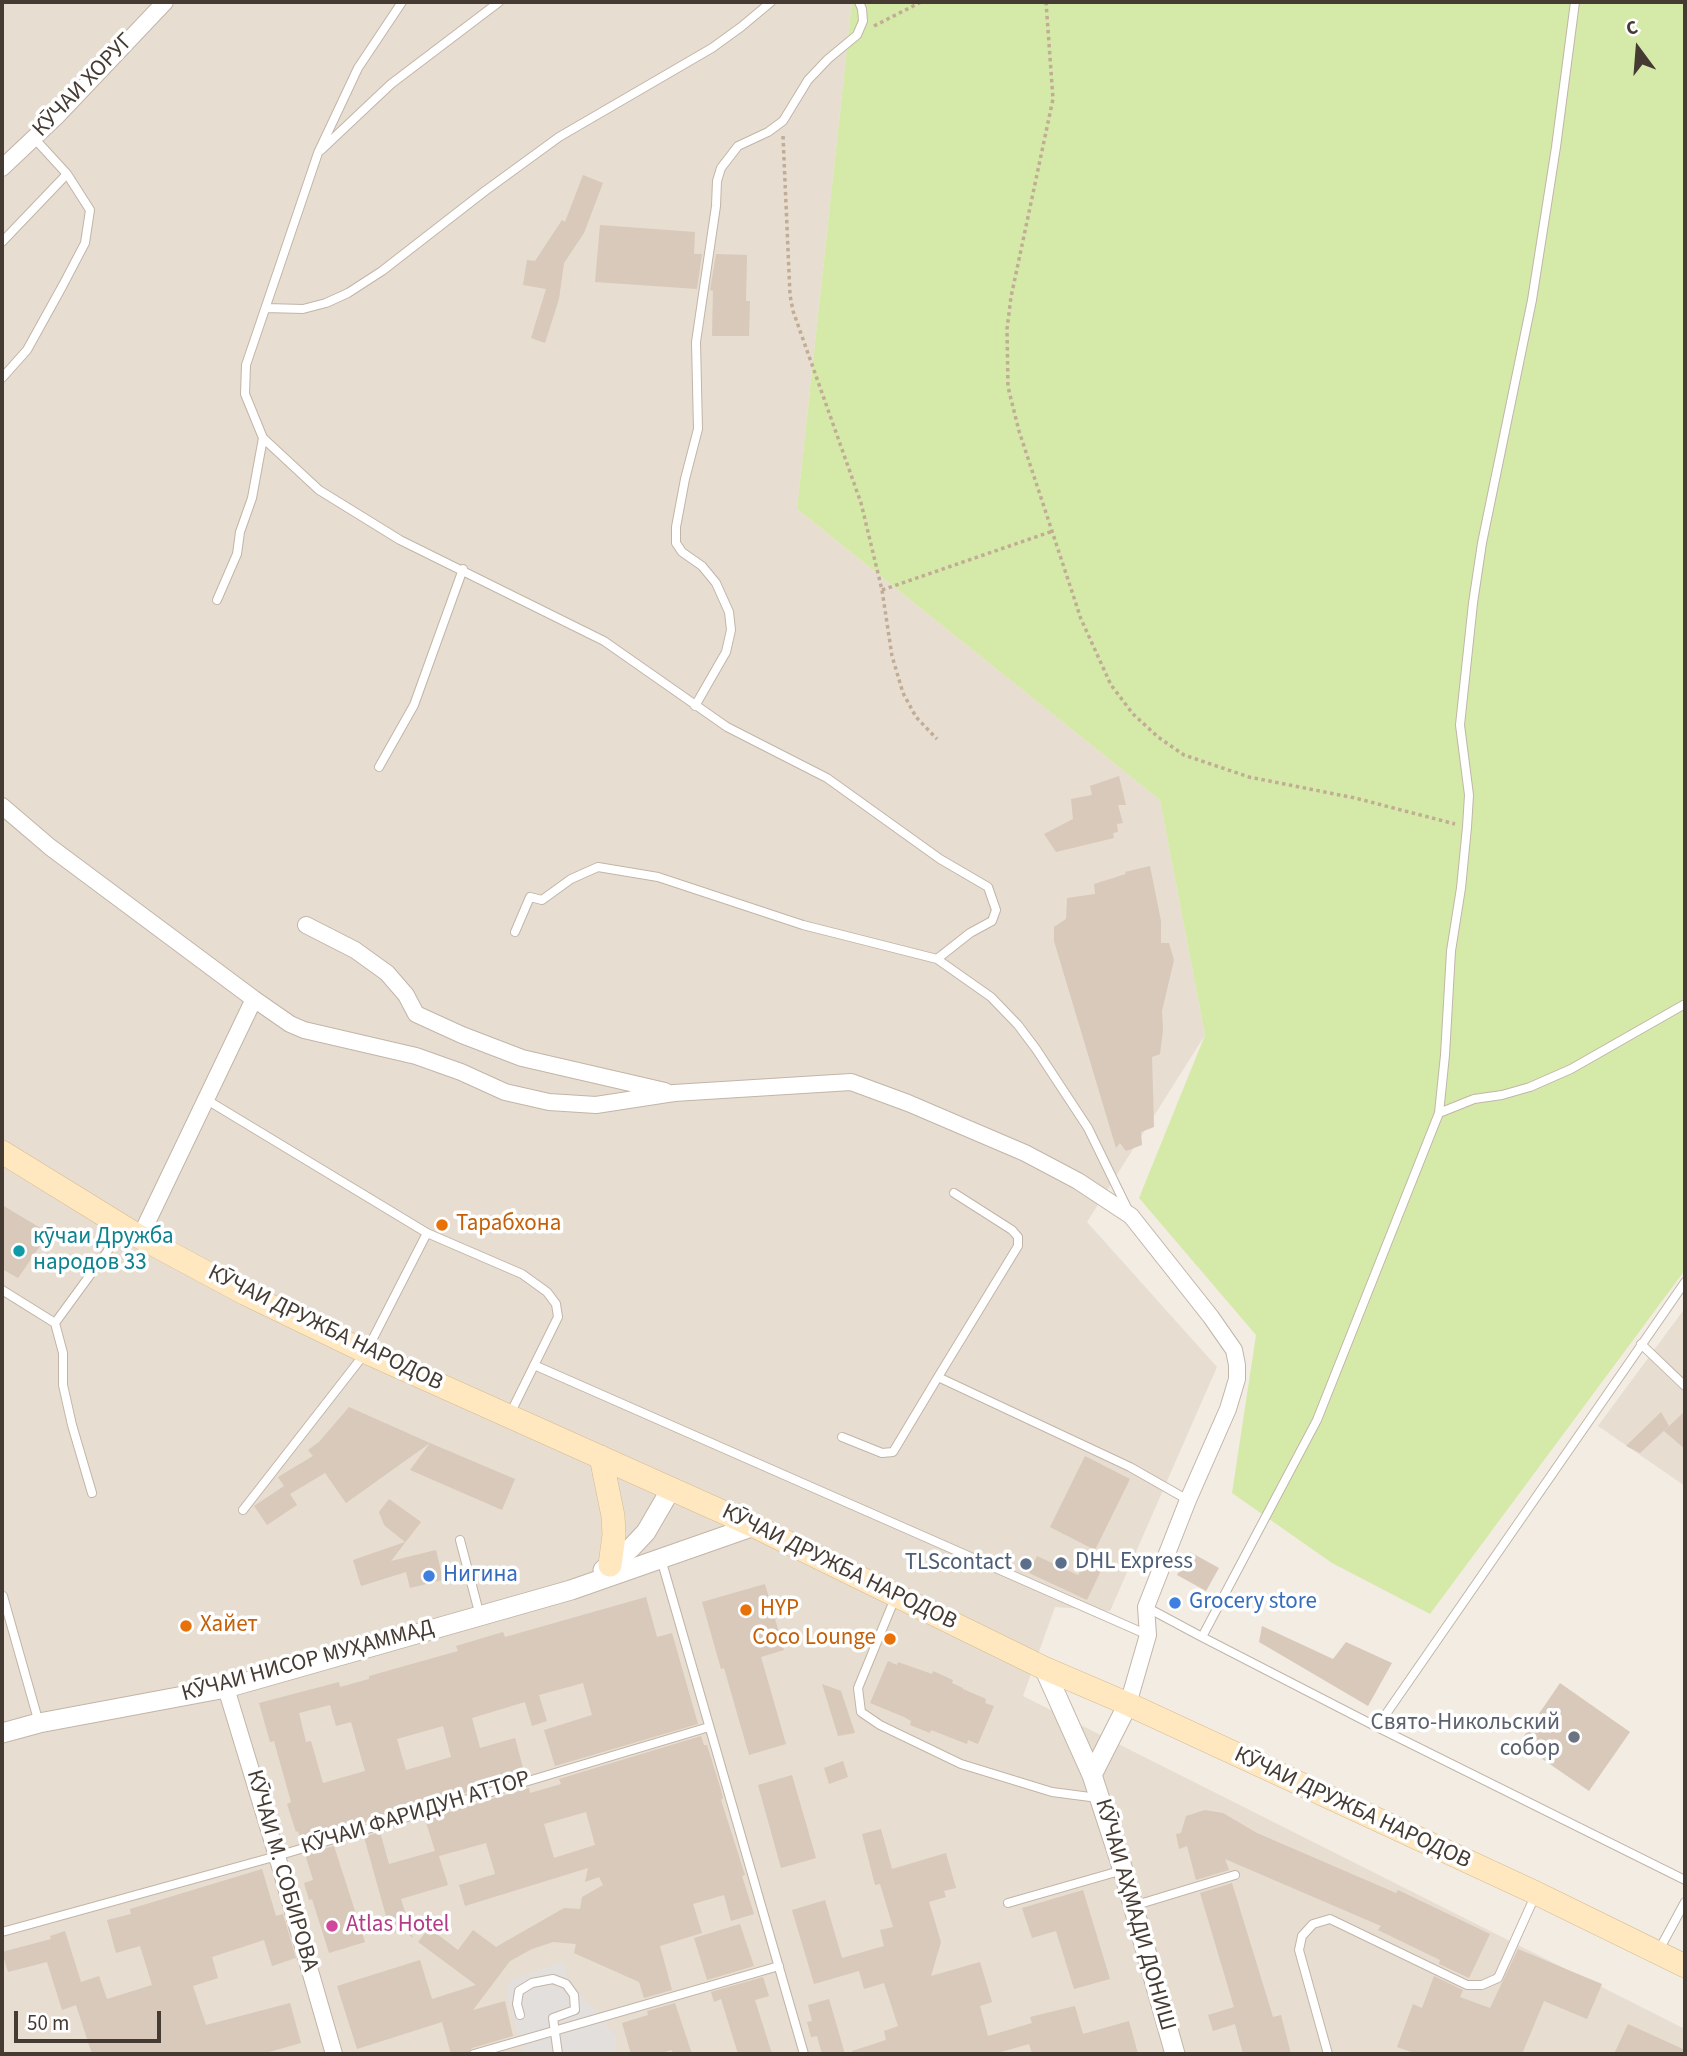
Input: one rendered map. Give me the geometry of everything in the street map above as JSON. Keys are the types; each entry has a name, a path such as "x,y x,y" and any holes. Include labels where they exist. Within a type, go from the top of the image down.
{"main road":[{"name":"КӮЧАИ ДРУЖБА НАРОДОВ","path":"2,1152 132,1232 246,1294 366,1352 754,1526 1044,1668 1128,1704 1536,1893 1685,1966"},
{"path":"601,1457 613,1516 614,1535 610,1565"}],"street":[{"name":"КӮЧАИ ХОРУГ","path":"2,168 165,2"},
{"path":"2,806 50,847 254,999 290,1024 304,1030 416,1056 505,1091 550,1102 596,1105 674,1093 851,1082 1025,1153 1078,1181 1131,1216 1234,1350 1237,1379 1228,1409 1188,1500 1146,1607 1148,1636 1128,1704 1093,1775"},
{"path":"306,925 355,950 387,973 406,995 416,1014 439,1025 522,1058 674,1093"},
{"path":"132,1232 207,1100 254,999"},
{"name":"КӮЧАИ НИСОР МУҲАММАД","path":"571,1590 610,1565 646,1532 671,1489"},
{"name":"КӮЧАИ НИСОР МУҲАММАД","path":"2,1733 39,1723 226,1688 571,1590 754,1526"},
{"name":"КӮЧАИ АҲМАДИ ДОНИШ","path":"1044,1668 1093,1775 1175,2054"},
{"name":"КӮЧАИ М. СОБИРОВА","path":"226,1688 334,2054"}],"lane":[{"path":"402,2 358,68 318,153 246,365 246,394 263,439 319,490 400,540 604,641 727,727 827,778 940,859 988,887 996,910 992,921 970,933 937,959"},
{"path":"318,153 391,84 499,2"},
{"path":"266,308 303,309 348,293 382,271 559,137 712,48 771,2"},
{"path":"695,706 726,652 731,630 729,612 716,583 702,566 682,552 676,543 682,491 698,429 696,342 721,168 738,146 768,132 783,121 808,80 857,35 863,21 859,2"},
{"path":"1202,1637 1317,1420 1439,1113 1451,951 1467,827 1469,794 1460,725 1473,603 1482,543 1519,368 1547,211 1574,2"},
{"path":"2,378 27,350 85,243 90,210 67,174 34,138"},
{"path":"2,242 67,174"},
{"path":"217,600 237,554 240,532 252,498 263,439"},
{"path":"379,767 414,705 463,569"},
{"path":"515,932 530,897 542,900 571,879 598,867 658,877 803,925 937,959 990,997 1036,1048 1088,1128 1131,1216"},
{"path":"1439,1113 1475,1099 1530,1087 1571,1069 1685,1004"},
{"path":"207,1100 427,1233 522,1273 547,1292 556,1304 558,1317 509,1416"},
{"path":"842,1437 882,1453 892,1452 1017,1246 1018,1237 1012,1230 954,1193"},
{"path":"55,1323 132,1232"},
{"path":"243,1510 366,1352 427,1233"},
{"path":"1377,1727 1685,1282"},
{"path":"2,1290 55,1323 63,1353 63,1385 92,1493"},
{"path":"1641,1344 1685,1386"},
{"path":"534,1365 1148,1636"},
{"path":"938,1377 1130,1467 1188,1500"},
{"path":"460,1540 480,1616"},
{"path":"661,1559 804,2054"},
{"path":"3,1596 39,1723"},
{"path":"896,1596 858,1688 861,1712 880,1725 961,1764 1052,1792 1100,1798"},
{"path":"1146,1607 1377,1727 1685,1880"},
{"name":"КӮЧАИ ФАРИДУН АТТОР","path":"2,1932 277,1856 709,1727"},
{"path":"1008,1903 1123,1870"},
{"path":"1133,1906 1235,1875"},
{"path":"1328,2054 1299,1950 1302,1936 1313,1924 1330,1919 1467,1985 1482,1985 1498,1978 1536,1893"},
{"path":"1658,1953 1685,1902"},
{"path":"474,2054 779,1966"},
{"path":"520,2015 517,2004 519,1991 532,1983 553,1979 566,1983 574,1995 576,2010 553,2018 558,2054"}],"path":[{"path":"857,35 921,2"},
{"path":"1046,2 1053,99 1012,297 1006,358 1008,387 1018,431 1081,619 1111,685 1133,714 1158,737 1184,755 1249,777 1368,801 1467,827"},
{"path":"783,121 792,303 861,503 882,590 892,656 903,693 916,717 937,740"},
{"path":"882,590 1053,531"}],"shaded area":[{"path":"2,2 852,2 797,509 1160,800 1205,1035 1087,1222 1217,1367 1110,1611 1055,1607 1023,1696 1685,2029 1685,2054 2,2054"},
{"path":"1685,1308 1685,1486 1598,1426"},
{"path":"564,1961 567,1978 616,2036 616,2054 523,2054 506,1992 511,1980"}],"green space":[{"path":"852,2 1685,2 1685,1270 1430,1614 1332,1563 1232,1493 1256,1335 1139,1198 1205,1035 1160,800 797,509"}],"building":[{"path":"583,175 603,183 584,233 564,263 559,299 545,343 531,338 546,289 523,285 527,260 535,261 562,220 565,222"},
{"path":"600,225 695,232 694,254 702,254 697,289 595,282"},
{"path":"716,254 747,255 746,301 750,301 749,336 712,336 713,291 710,290"},
{"path":"1119,776 1126,805 1118,805 1123,823 1117,824 1118,832 1113,833 1114,838 1056,852 1044,834 1073,819 1071,799 1092,795 1090,786"},
{"path":"1150,866 1161,921 1161,943 1169,943 1174,960 1162,1011 1160,1054 1152,1057 1154,1127 1141,1132 1142,1145 1126,1151 1120,1143 1116,1148 1054,941 1054,927 1066,919 1067,898 1095,894 1094,884"},
{"name":"кӯчаи Дружба народов 33","path":"2,1205 49,1233 18,1278 2,1269"},
{"path":"349,1407 430,1443 346,1503 325,1473 290,1494 297,1505 267,1525 254,1506 284,1486 278,1477 313,1456 308,1450 319,1442"},
{"path":"1685,1411 1685,1449 1664,1431"},
{"path":"1661,1412 1669,1426 1640,1453 1626,1446"},
{"path":"430,1443 515,1479 502,1510 410,1470"},
{"path":"1085,1456 1130,1479 1095,1550 1050,1527"},
{"path":"389,1499 421,1522 391,1561 436,1550 443,1580 410,1588 406,1572 361,1586 353,1560 405,1542 384,1525 379,1512"},
{"path":"1090,1550 1107,1558 1087,1600 1029,1573 1037,1556 1078,1575"},
{"path":"1190,1552 1219,1568 1206,1591 1177,1575"},
{"path":"765,1584 784,1650 761,1657 786,1744 749,1755 702,1602"},
{"path":"646,1597 657,1637 672,1633 698,1724 555,1766 544,1730 592,1715 583,1683 539,1695 547,1721 532,1726 525,1702 472,1718 480,1748 515,1738 525,1775 360,1824 359,1821 301,1842 287,1804 291,1802 274,1741 270,1742 259,1703 339,1682 340,1687 458,1651 456,1646 503,1632 505,1637","holes":["330,1705 336,1726 351,1722 365,1771 323,1783 311,1741 306,1742 299,1713","443,1726 451,1757 406,1770 397,1739"]},
{"path":"1262,1626 1333,1659 1346,1642 1392,1663 1368,1706 1259,1642"},
{"path":"888,1661 932,1674 933,1671 953,1680 952,1683 986,1699 985,1703 994,1706 978,1744 968,1740 967,1744 931,1730 930,1733 910,1725 911,1721 904,1717 870,1703"},
{"name":"Свято-Никольский собор","path":"1560,1683 1630,1732 1589,1791 1519,1743"},
{"path":"822,1684 841,1691 855,1733 838,1736"},
{"path":"701,1736 704,1745 707,1745 721,1790 721,1800 745,1875 742,1876 754,1914 731,1921 724,1895 693,1904 702,1933 660,1946 672,1990 644,1998 639,1982 574,1953 576,1944 553,1942 510,1961 473,2010 505,2001 513,2036 472,2048 468,2054 451,2054 442,2022 357,2049 337,1986 420,1960 432,1999 476,1985 418,1942 429,1928 458,1950 473,1930 496,1947 564,1908 580,1909 582,1897 603,1885 599,1877 585,1882 588,1868 465,1906 459,1885 495,1874 486,1843 439,1856 448,1885 401,1899 413,1938 403,1930 391,1934 364,1837 380,1832 389,1864 435,1851 425,1819 529,1788 530,1793 561,1784 559,1779","holes":["586,1812 595,1845 554,1858 544,1824"]},
{"path":"843,1761 848,1777 829,1784 824,1768"},
{"path":"792,1775 816,1858 781,1868 758,1785"},
{"path":"1205,1810 1223,1813 1257,1833 1396,1893 1398,1890 1490,1934 1469,1978 1439,1964 1440,1960 1378,1930 1381,1926 1225,1859 1229,1870 1196,1880 1187,1846 1179,1849 1176,1834 1181,1833 1186,1816"},
{"path":"881,1829 892,1869 946,1853 956,1888 944,1891 946,1897 929,1902 941,1942 931,1976 980,1962 992,2002 980,2006 988,2036 1032,2023 1030,2017 1075,2006 1083,2034 1129,2021 1138,2054 1032,2054 1029,2044 994,2054 853,2054 852,2051 886,2040 884,2031 898,2026 884,1983 864,1989 859,1971 814,1984 792,1910 825,1900 842,1958 884,1946 880,1930 893,1927 880,1884 875,1885 862,1834"},
{"path":"334,1846 365,1942 329,1953 312,1899 309,1900 304,1883 313,1880 305,1854"},
{"path":"262,1869 276,1916 283,1914 296,1958 272,1966 264,1940 212,1957 218,1978 193,1986 206,2025 290,2003 301,2043 262,2054 92,2054 76,2005 62,2010 47,1962 8,1972 2,1952 51,1939 50,1936 65,1931 81,1982 99,1976 107,1999 152,1985 140,1946 116,1953 107,1920 131,1914 130,1909"},
{"path":"1232,1883 1273,2017 1281,2015 1291,2054 1243,2054 1235,2024 1213,2031 1208,2015 1234,2007 1200,1893"},
{"path":"1083,1890 1110,1979 1074,1989 1056,1931 1032,1938 1022,1908"},
{"path":"740,1924 754,1966 707,1980 694,1938"},
{"path":"1518,1949 1602,1984 1587,2019 1544,2001 1522,2054 1417,2054 1397,2047 1413,2004 1422,2008 1434,1976 1463,1990 1460,1997 1490,2008"},
{"path":"763,1977 769,1996 755,2000 772,2054 738,2054 721,1999 714,2002 711,1992"},
{"path":"829,1999 845,2054 822,2054 817,2036 811,2037 807,2022 812,2021 808,2005"},
{"path":"675,2003 692,2054 673,2054 672,2050 657,2054 631,2054 622,2023 648,2015 647,2011"},
{"path":"1628,2024 1685,2050 1685,2054 1614,2054"}],"place":[{"name":"Тарабхона","path":"442,1225"},
{"name":"кӯчаи Дружба народов 33","path":"19,1251"},
{"name":"DHL Express","path":"1061,1563"},
{"name":"TLScontact","path":"1026,1564"},
{"name":"Нигина","path":"429,1576"},
{"name":"Grocery store","path":"1175,1603"},
{"name":"HYP","path":"746,1610"},
{"name":"Хайет","path":"186,1626"},
{"name":"Coco Lounge","path":"890,1639"},
{"name":"Свято-Никольский собор","path":"1574,1737"},
{"name":"Atlas Hotel","path":"332,1926"}]}
